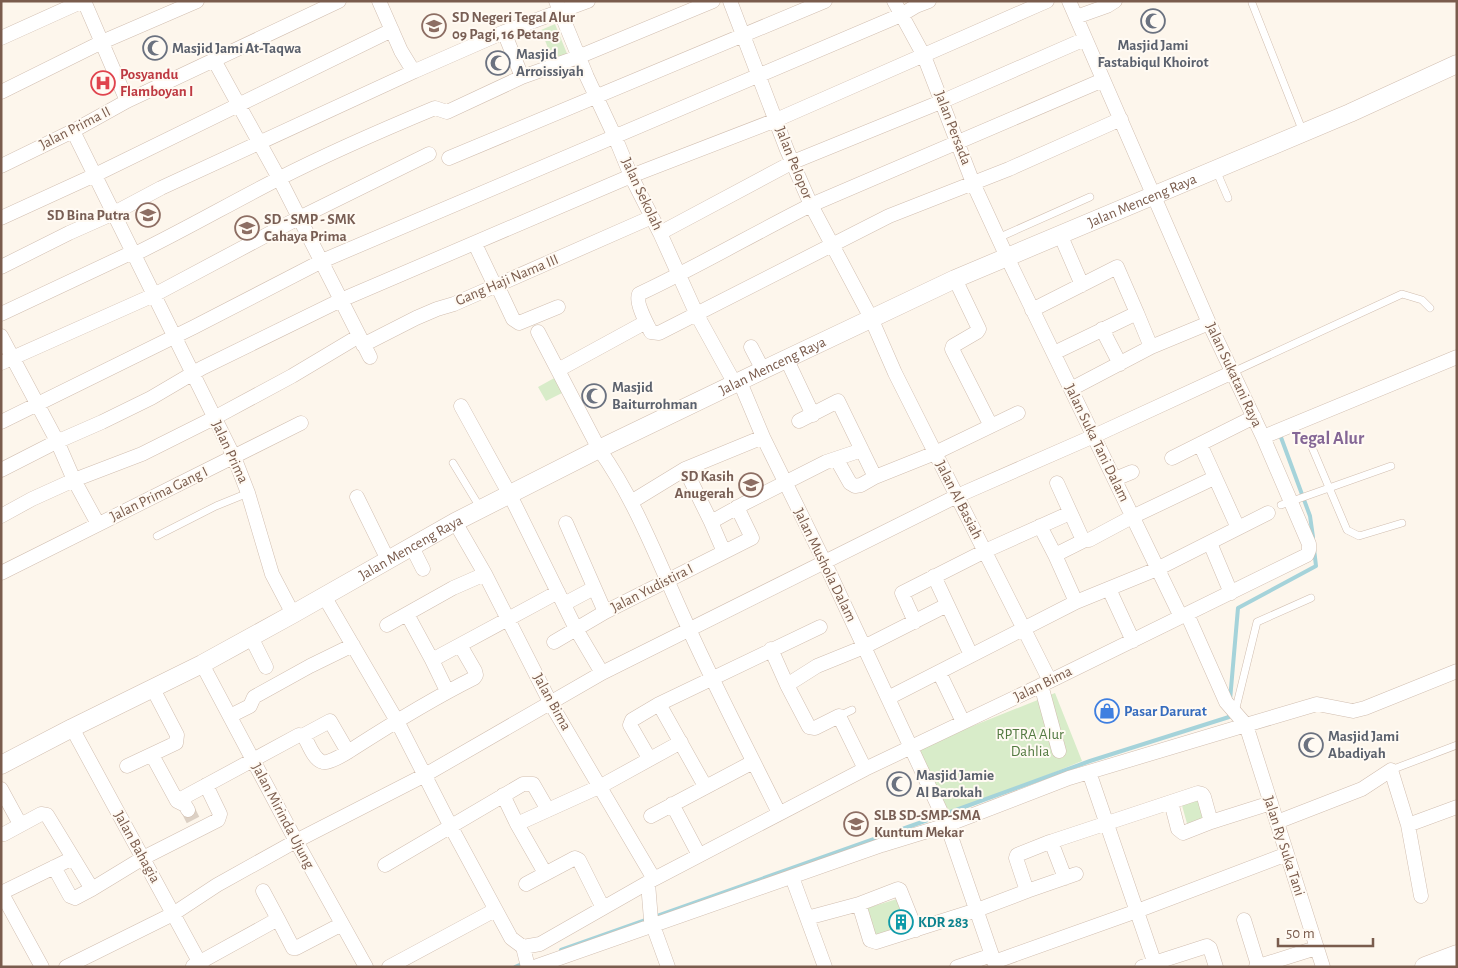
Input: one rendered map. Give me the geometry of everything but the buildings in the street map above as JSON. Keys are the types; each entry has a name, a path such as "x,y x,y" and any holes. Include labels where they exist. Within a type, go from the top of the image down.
{"main road":[{"path":"1425,967 1457,955"}],"street":[{"path":"1,38 83,1 127,101"},
{"path":"1,92 102,42 197,1"},
{"name":"Jalan Prima II","path":"1,166 127,101 338,1"},
{"path":"380,1 401,51 415,71"},
{"path":"1,267 69,232 114,213 161,188 415,71 558,7 588,1"},
{"path":"1,314 133,252 139,252 192,226 279,178 382,130 435,108 448,112 522,77 578,57 713,1"},
{"name":"Jalan Pelopor","path":"730,1 811,205 871,318"},
{"path":"449,158 825,1"},
{"name":"Jalan Persada","path":"894,1 924,56 943,101 973,183 1010,263"},
{"path":"1,422 174,337 322,261 759,76 901,15 929,1"},
{"path":"1,470 151,398 202,368 341,300 631,176 776,120 1047,1"},
{"name":"Jalan Sukatani Raya","path":"1069,1 1155,195 1209,323 1264,437 1308,544 1309,550 1307,555"},
{"path":"1076,18 1115,1"},
{"name":"Jalan Sekolah","path":"558,7 631,176 660,233 697,315 738,383"},
{"path":"1,218 95,175 392,30"},
{"path":"504,32 522,77"},
{"path":"660,233 793,162 943,101 1085,39"},
{"path":"1,516 32,499 74,480 142,454 292,376 364,346 279,178 214,60"},
{"name":"Jalan Menceng Raya","path":"2,761 202,664 455,522 599,449 871,318 955,279 1010,263 1060,234 1303,132 1457,64"},
{"path":"1103,80 811,205 766,228 638,296 637,300 646,322 651,332 657,334 889,216 973,183 1120,119"},
{"name":"Jalan Prima","path":"73,130 234,457 248,492 272,574 293,614"},
{"path":"7,360 154,295 292,222 429,154"},
{"name":"Gang Haji Nama III","path":"364,346 426,314 454,304 652,217"},
{"path":"1060,234 1082,285"},
{"path":"475,244 513,319 519,323 558,307"},
{"name":"Jalan Suka Tani Dalam","path":"1010,263 1157,569 1184,616"},
{"path":"1032,310 1117,267 1151,347"},
{"path":"955,279 979,329 953,346 952,349 991,426"},
{"path":"1054,353 1137,313"},
{"name":"Jalan Al Basiah","path":"871,318 895,373 1024,628 1046,683 1059,751"},
{"path":"558,370 646,322"},
{"path":"1071,388 1151,347 1209,323"},
{"path":"1102,329 1120,364"},
{"path":"538,332 599,449 610,464 631,502 712,678 779,813"},
{"path":"1,336 7,360 37,404 98,524"},
{"path":"751,347 763,370"},
{"path":"1264,437 1457,357"},
{"path":"786,360 813,414"},
{"path":"66,967 173,914 216,886 296,841 425,775 602,673 690,631 957,496 1233,372"},
{"name":"Jalan Mushola Dalam","path":"738,383 825,562 943,818 994,961"},
{"path":"799,421 838,401 875,477"},
{"path":"461,406 510,494 576,629 602,673"},
{"path":"837,460 850,482 854,486 861,485 1018,413"},
{"path":"1172,458 1254,417"},
{"name":"Jalan Prima Gang I","path":"1,573 301,423"},
{"path":"631,502 685,469 763,437"},
{"path":"1200,444 1238,528"},
{"path":"711,522 826,462 837,460 862,450"},
{"path":"685,469 724,552"},
{"path":"1115,479 1132,472"},
{"path":"1054,555 1085,540 1089,540 1214,478"},
{"path":"1057,484 1082,538 1085,540"},
{"path":"357,498 388,560"},
{"name":"Jalan Yudistira I","path":"554,642 605,612 752,538 738,507"},
{"path":"915,622 902,593 984,551 1070,513"},
{"path":"888,698 1076,602 1157,569 1268,513"},
{"name":"Jalan Bima","path":"455,522 485,574 551,704 601,786 651,881 651,919 668,967"},
{"path":"566,523 605,612"},
{"path":"1040,526 1076,602"},
{"path":"1210,543 1231,593"},
{"path":"412,547 423,569"},
{"name":"Jalan Bima","path":"528,961 540,944 651,881 779,813 865,769 1307,555"},
{"path":"387,625 453,588 485,574"},
{"path":"934,576 971,655"},
{"path":"432,660 508,619 561,598 594,588"},
{"path":"1109,589 1132,641"},
{"path":"324,596 397,721 495,910 511,938 528,961 651,919 792,877 882,845 943,818 1069,778 1318,704 1353,711 1457,672"},
{"path":"787,685 817,666 864,646 947,605"},
{"path":"407,614 447,691"},
{"name":"Jalan Ry Suka Tani","path":"1184,616 1232,708 1246,725 1323,967"},
{"path":"649,758 630,722 659,704 820,627"},
{"path":"251,637 266,667"},
{"path":"230,716 250,706 254,697 353,645"},
{"path":"302,736 318,760 322,762 327,762 348,752 447,691 476,676 475,670 460,645"},
{"path":"771,649 787,685 810,728 814,728 839,716 865,769"},
{"name":"Jalan Mirinda Ujung","path":"202,664 296,841 366,967"},
{"path":"939,672 963,722"},
{"path":"128,766 176,743 177,735 153,689"},
{"path":"659,704 705,786"},
{"path":"54,867 70,896 75,898 92,890 143,858 189,815 206,785 299,735 302,736 330,722 348,752"},
{"name":"Jalan Bahagia","path":"72,728 173,914 198,965"},
{"path":"517,824 601,786 681,742"},
{"path":"152,755 189,815 218,820 220,816 206,785"},
{"path":"651,816 753,762"},
{"path":"1277,822 1362,789 1391,770 1408,825 1421,896"},
{"path":"1090,772 1136,911 1151,965 1209,946 1216,967"},
{"path":"385,865 523,784 533,784 548,810"},
{"path":"1,789 20,824"},
{"path":"1027,891 1016,855 1049,842 1198,793 1202,794 1211,822"},
{"path":"503,795 545,873"},
{"path":"1171,802 1180,832 1183,833 1271,803"},
{"path":"672,804 699,855"},
{"path":"1408,825 1457,807"},
{"path":"4,834 42,814 47,815 92,890"},
{"path":"859,904 872,941 876,942 916,930 1071,876 1049,842"},
{"path":"957,967 994,961 1136,911 1287,854"},
{"path":"42,967 1,893 72,858"},
{"path":"526,884 573,858 577,859 603,908"},
{"path":"792,877 825,967"},
{"path":"808,918 856,903 859,904 898,889 916,930"},
{"path":"264,891 293,948 342,924"},
{"path":"389,967 495,910"},
{"path":"198,965 278,919"},
{"path":"1244,920 1257,962 1256,967 1316,948"}],"lane":[{"path":"1252,3 1303,132"},
{"path":"1216,169 1228,198"},
{"path":"998,238 1090,197"},
{"path":"1233,372 1402,294 1422,300 1430,308"},
{"path":"1311,445 1347,530 1359,536 1402,523"},
{"path":"453,463 481,510"},
{"path":"1290,502 1391,466"},
{"path":"157,536 248,492"},
{"path":"1232,708 1257,622 1311,598"},
{"path":"839,716 852,710"},
{"path":"1391,770 1457,746"}],"green space":[{"path":"555,24 568,56 553,61 541,30"},
{"path":"558,376 566,391 546,401 538,387"},
{"name":"RPTRA Alur Dahlia","path":"1055,693 1082,761 945,817 918,748"},
{"path":"1197,797 1204,822 1188,827 1181,802"},
{"path":"907,896 915,926 873,938 864,909"}],"waterway":[{"path":"1279,432 1310,516 1313,537"},
{"path":"1230,700 1238,608 1316,566 1314,549"},
{"path":"945,814 1090,761 1229,717 1229,712"},
{"path":"561,950 939,816"},
{"path":"515,967 524,963"}],"tunnel":[{"path":"188,810 193,820"}],"place":[{"name":"Masjid Jami Fastabiqul Khoirot","path":"1153,21"},
{"name":"SD Negeri Tegal Alur 09 Pagi, 16 Petang","path":"434,26"},
{"name":"Masjid Jami At-Taqwa","path":"155,48"},
{"name":"Masjid Arroissiyah","path":"498,63"},
{"name":"Posyandu Flamboyan I","path":"103,83"},
{"name":"SD Bina Putra","path":"148,215"},
{"name":"SD - SMP - SMK Cahaya Prima","path":"247,228"},
{"name":"Masjid Baiturrohman","path":"594,396"},
{"name":"SD Kasih Anugerah","path":"751,485"},
{"name":"Pasar Darurat","path":"1107,711"},
{"name":"Masjid Jami Abadiyah","path":"1311,745"},
{"name":"Masjid Jamie Al Barokah","path":"899,784"},
{"name":"SLB SD-SMP-SMA Kuntum Mekar","path":"856,824"},
{"name":"KDR 283","path":"901,922"}],"district":[{"name":"Tegal Alur","path":"1328,439"}]}
